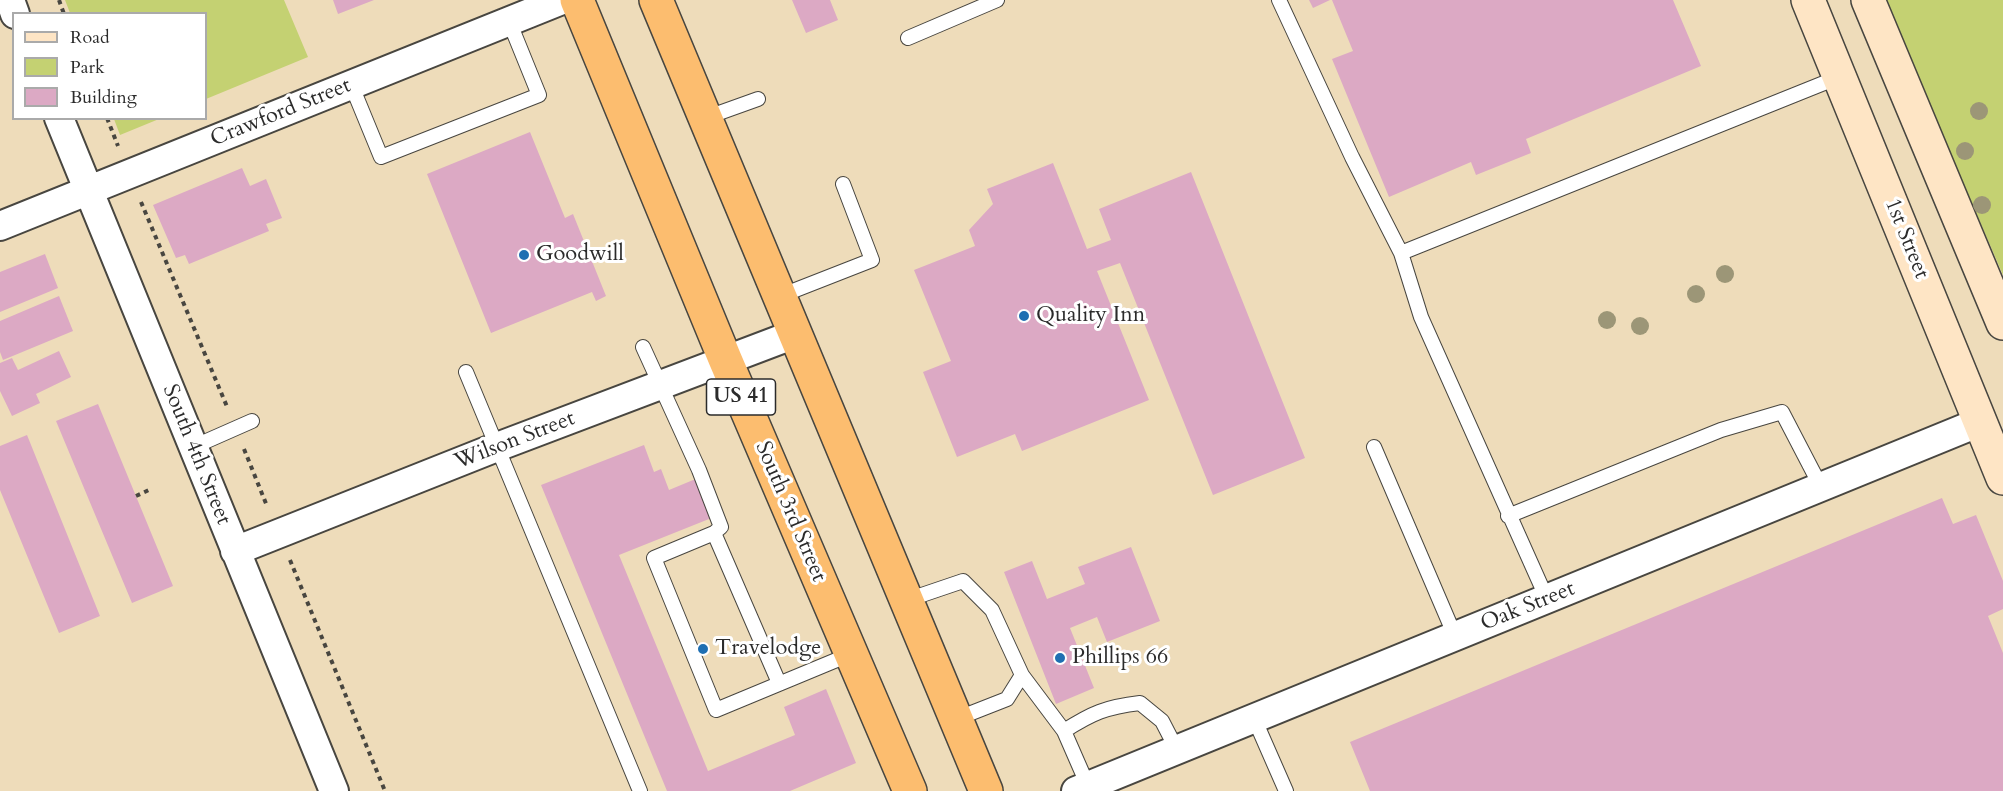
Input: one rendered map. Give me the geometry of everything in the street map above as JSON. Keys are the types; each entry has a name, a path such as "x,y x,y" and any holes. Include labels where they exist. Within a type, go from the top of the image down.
{"highway":[{"name":"South 3rd Street","path":"577,0 725,359 910,791"},
{"path":"656,0 987,791"}],"main road":[{"name":"1st Street","path":"1808,0 2003,478"},
{"path":"1868,0 2003,322"}],"street":[{"name":"Crawford Street","path":"0,226 562,0"},
{"name":"South 4th Street","path":"60,120 334,791"},
{"name":"Wilson Street","path":"235,551 497,447 795,334"},
{"name":"Oak Street","path":"1082,788 1980,422"}],"lane":[{"path":"908,38 968,6 997,0"},
{"path":"1279,0 1352,157 1401,253 1421,317 1547,599"},
{"path":"351,84 381,157 539,95 509,21"},
{"path":"1401,253 1839,77"},
{"path":"705,118 758,99"},
{"path":"779,296 872,260 843,184"},
{"path":"643,347 699,470 721,527 654,558 716,710 851,654"},
{"path":"466,372 640,791"},
{"path":"1508,516 1721,430 1782,412 1821,487"},
{"path":"193,447 252,422"},
{"path":"1374,447 1455,636"},
{"path":"714,532 779,683"},
{"path":"907,600 963,581 992,610 1022,675 1064,731 1082,788"},
{"path":"956,718 1007,699 1022,675"},
{"path":"1064,731 1088,716 1112,706 1140,703 1162,722 1177,750"},
{"path":"1254,718 1286,791"}],"path":[{"path":"108,120 278,535 299,577 385,791"},
{"path":"136,496 151,489"}],"green space":[{"path":"65,0 284,0 308,57 207,99 207,12 70,12"},
{"path":"1884,0 2003,0 2003,275"},
{"path":"114,120 157,120 120,135"}],"building":[{"path":"333,0 374,0 338,14"},
{"path":"792,0 830,0 838,20 806,33"},
{"path":"1309,0 1330,0 1313,8"},
{"path":"1332,0 1673,0 1701,66 1526,139 1531,153 1476,175 1471,162 1389,197 1332,59 1353,51"},
{"name":"Goodwill","path":"530,132 565,218 573,214 606,296 596,301 592,292 491,333 427,174"},
{"name":"Quality Inn","path":"1053,163 1087,249 1111,240 1099,209 1191,172 1305,458 1213,495 1120,263 1097,271 1149,400 1022,451 1015,434 957,457 923,372 951,361 914,270 975,246 969,230 993,204 987,189"},
{"path":"242,168 250,186 266,179 282,218 266,224 269,231 189,264 185,255 176,258 153,205"},
{"path":"45,254 58,288 0,312 0,272"},
{"path":"59,296 73,331 3,360 0,352 0,321"},
{"path":"59,351 71,377 36,394 40,403 12,416 0,391 0,363 12,358 18,370"},
{"path":"98,404 173,586 132,603 56,421"},
{"path":"27,435 100,616 59,633 0,490 0,446"},
{"path":"644,445 654,472 661,469 669,490 698,478 714,517 619,555 708,771 795,735 784,707 826,689 856,763 790,791 667,791 541,485"},
{"path":"1942,498 1953,524 1976,515 2003,581 2003,609 1988,616 2003,653 2003,791 1370,791 1350,742"},
{"path":"1131,547 1160,621 1107,642 1097,617 1070,628 1094,688 1056,704 1004,572 1032,561 1047,599 1085,584 1078,567"}],"place":[{"name":"Goodwill","path":"524,255"},
{"name":"Quality Inn","path":"1024,316"},
{"name":"Travelodge","path":"703,649"},
{"name":"Phillips 66","path":"1060,658"}]}
